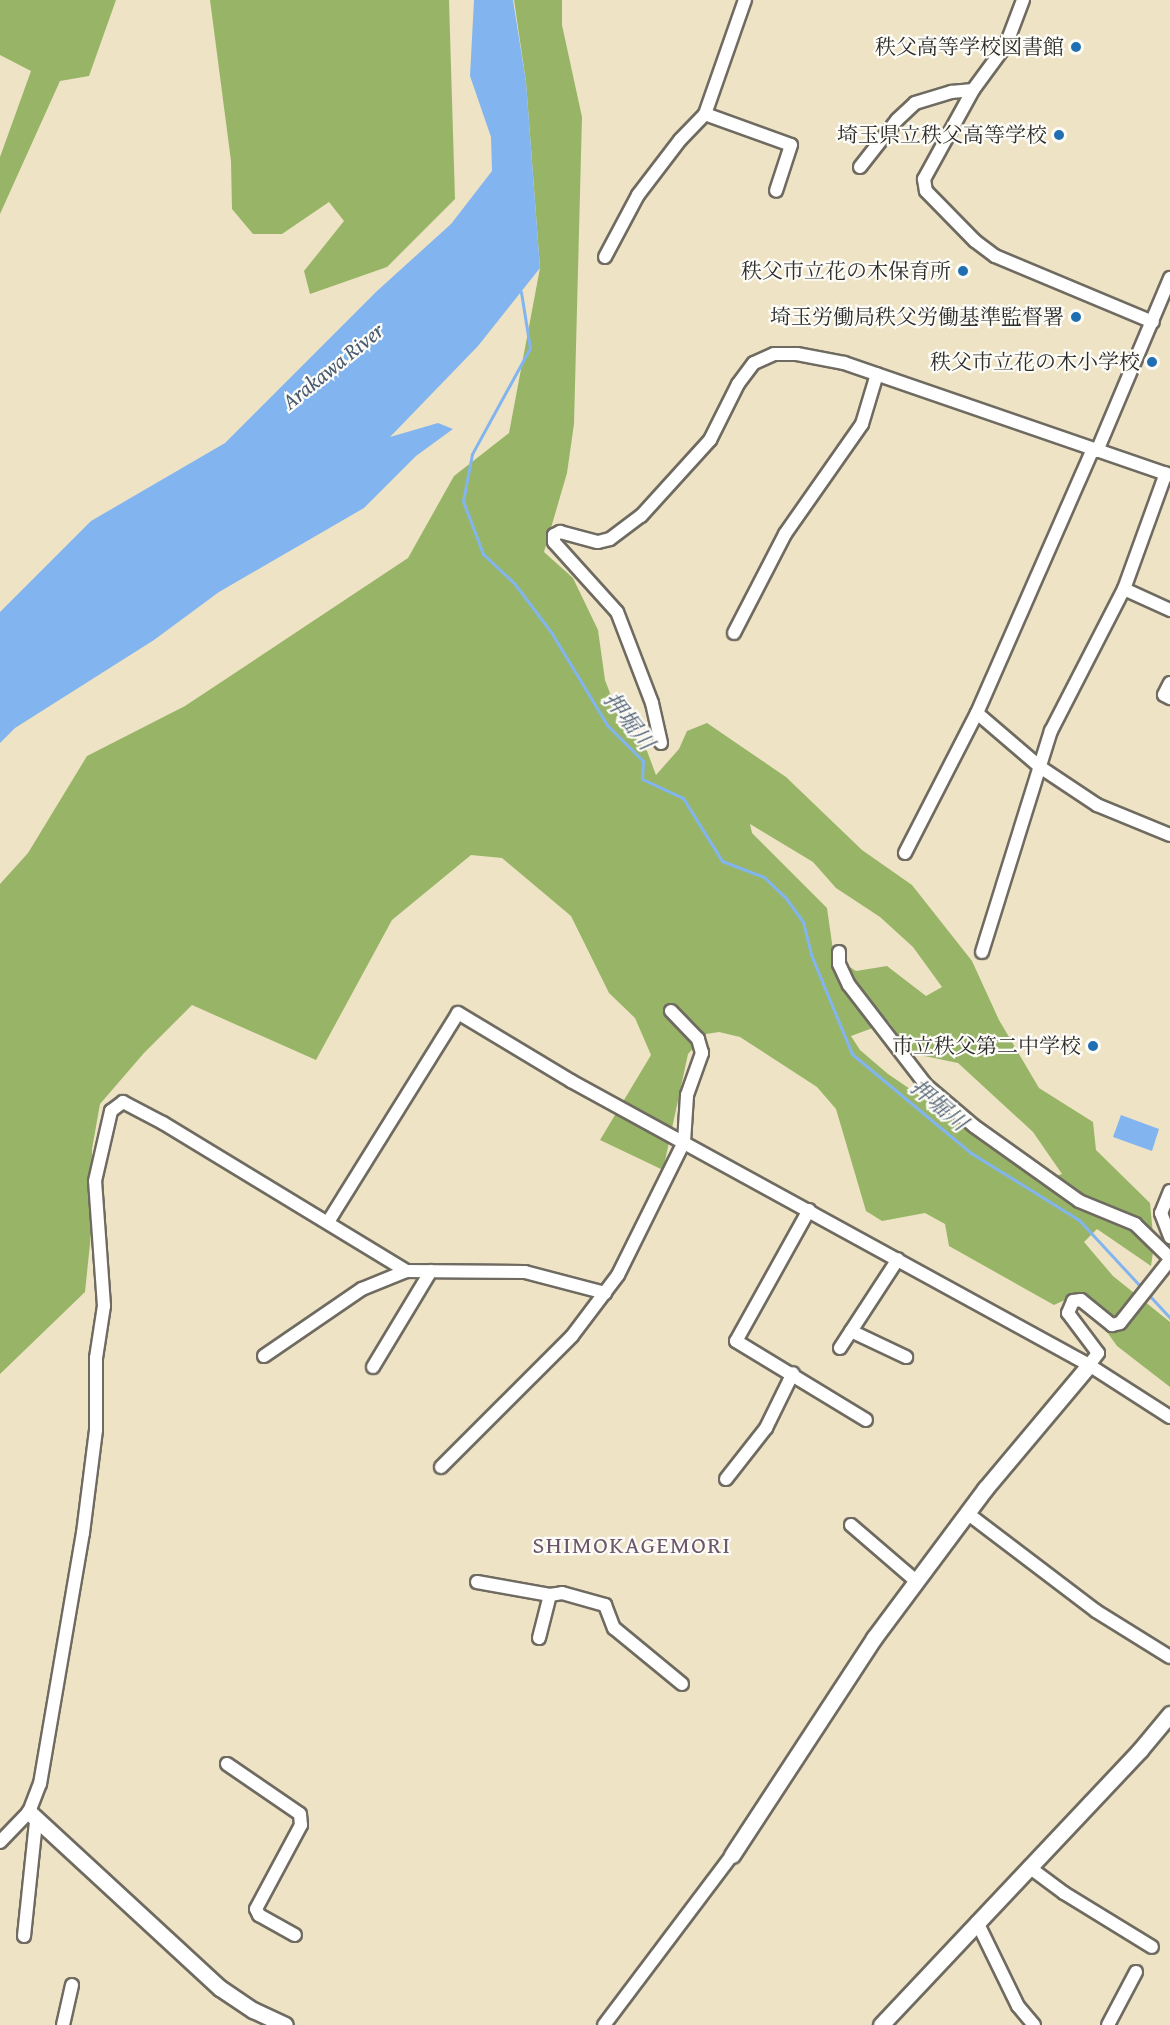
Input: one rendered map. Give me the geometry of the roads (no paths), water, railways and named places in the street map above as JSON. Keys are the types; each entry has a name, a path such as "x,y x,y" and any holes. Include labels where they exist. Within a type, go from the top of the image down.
{"street":[{"path":"605,257 638,195 680,140 705,114 746,0"},
{"path":"1023,0 1006,45 973,90 924,179 926,191 975,241 995,256 1153,322"},
{"path":"860,167 897,120 915,103 951,92 973,90"},
{"path":"705,114 791,145 776,191"},
{"path":"905,853 977,713 1153,322 1170,278"},
{"path":"661,743 652,703 617,612 554,542 554,535 560,532 598,542 610,538 641,516 710,440 738,384 754,363 774,354 797,354 877,374 1168,474 1124,589 1051,731 982,952"},
{"path":"734,633 785,534 862,424 877,374"},
{"path":"1124,589 1170,610"},
{"path":"1170,682 1164,695 1170,698"},
{"path":"977,713 1040,767 1097,805 1170,835"},
{"path":"604,2025 732,1855 795,1755 916,1581 967,1513 1098,1353 1068,1313 1073,1301 1081,1300 1112,1325 1120,1323 1170,1259 1135,1224 1079,1201 974,1126 926,1085 849,985 839,964 839,952"},
{"path":"441,1467 572,1336 605,1293 684,1142 687,1095 700,1062 702,1045 671,1011"},
{"path":"328,1222 458,1013 684,1142 1089,1365 1170,1417"},
{"path":"24,1936 32,1816 42,1773 83,1533 96,1430 96,1358 104,1306 95,1181 111,1111 123,1102 328,1222 406,1271"},
{"path":"1170,1191 1161,1213 1170,1237"},
{"path":"809,1210 736,1341 793,1372 866,1420"},
{"path":"840,1348 898,1259"},
{"path":"264,1356 362,1289 406,1271 525,1272 605,1293"},
{"path":"373,1367 430,1271"},
{"path":"851,1331 906,1357"},
{"path":"726,1479 766,1428 793,1372"},
{"path":"967,1513 1096,1611 1170,1657"},
{"path":"851,1526 916,1581"},
{"path":"477,1582 550,1595 562,1593 605,1605 614,1628 682,1684"},
{"path":"539,1638 550,1595"},
{"path":"881,2025 1170,1714"},
{"path":"228,1764 300,1814 301,1825 256,1909 259,1916 295,1935"},
{"path":"0,1842 32,1816"},
{"path":"32,1816 220,1988 253,2010 285,2025"},
{"path":"1029,1867 1064,1893 1152,1947"},
{"path":"977,1922 1017,2006 1034,2025"},
{"path":"1108,2025 1136,1972"},
{"path":"63,2025 72,1985"}],"water":[{"name":"Arakawa River","path":"474,0 513,0 526,82 540,268 478,346 390,437 438,423 453,429 416,456 364,508 219,592 154,640 15,728 0,743 0,612 91,521 225,443 377,291 451,224 492,171 491,137 470,76"},
{"path":"1121,1115 1159,1129 1152,1151 1113,1137"}],"waterway":[{"name":"押堀川","path":"521,292 530,348 472,454 463,501 483,554 514,583 551,632 607,725 643,761 642,779 683,798 722,861 764,877 785,897 803,922 812,957 852,1054 971,1153 1079,1220 1142,1288"},
{"name":"押堀川","path":"1147,1293 1170,1318"}],"place":[{"name":"秩父高等学校図書館","path":"1076,47"},
{"name":"埼玉県立秩父高等学校","path":"1059,135"},
{"name":"秩父市立花の木保育所","path":"963,271"},
{"name":"埼玉労働局秩父労働基準監督署","path":"1076,317"},
{"name":"秩父市立花の木小学校","path":"1152,362"},
{"name":"市立秩父第二中学校","path":"1093,1046"}],"district":[{"name":"SHIMOKAGEMORI","path":"632,1545"}]}
